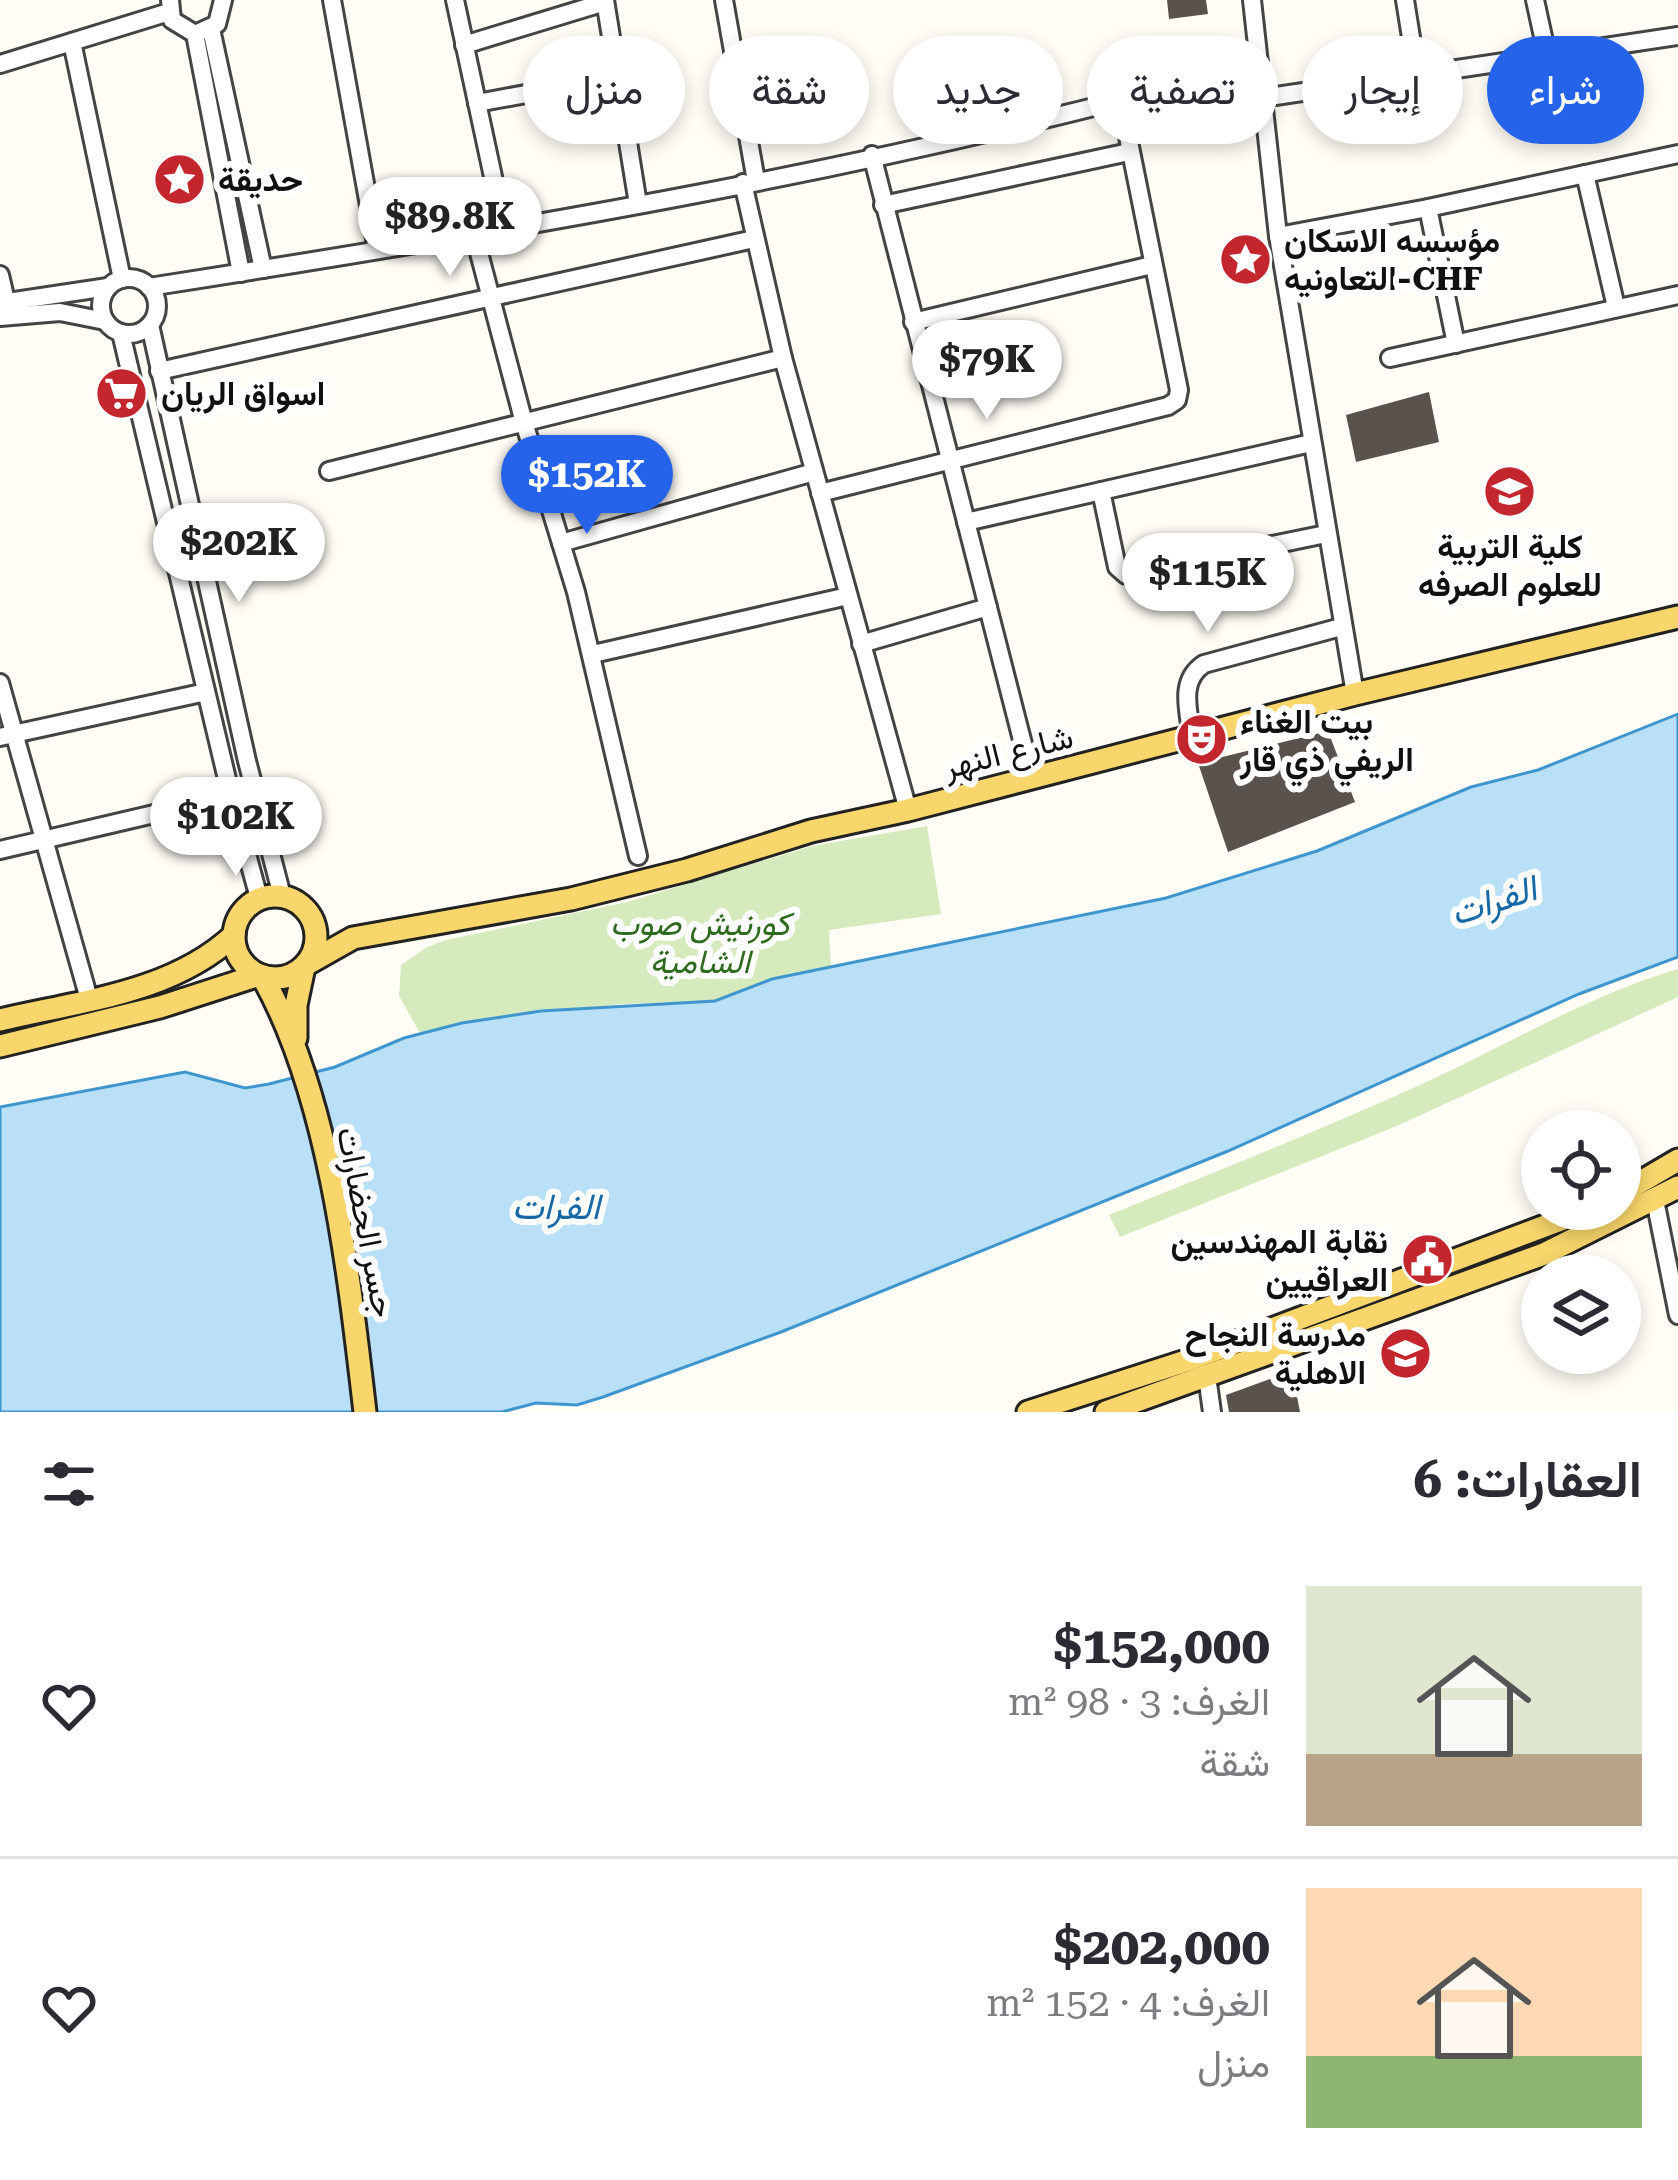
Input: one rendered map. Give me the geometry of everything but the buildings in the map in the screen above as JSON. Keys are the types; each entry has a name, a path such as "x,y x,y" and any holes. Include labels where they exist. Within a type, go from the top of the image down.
{"main road":[{"name":"شارع النهر","path":"306,965 353,938 571,899 687,870 811,831 1678,617"},
{"path":"0,1020 172,977 212,955 234,935 242,913 271,897 353,938"},
{"path":"296,1045 296,1005 317,938 309,912"},
{"path":"234,935 238,956 260,975 296,1045"},
{"path":"0,1046 160,1007 260,975 284,977 306,965"},
{"name":"جسر الحضارات","path":"296,1045 335,1212 365,1412"},
{"path":"1641,1182 1678,1160"},
{"path":"1028,1412 1585,1237 1678,1186"},
{"path":"1106,1412 1208,1376 1438,1281 1546,1230"}],"street":[{"path":"203,32 221,17 223,0"},
{"path":"332,0 377,250"},
{"path":"455,0 504,229"},
{"path":"724,0 754,239 908,810"},
{"path":"1252,0 1256,36"},
{"path":"1405,0 1411,36"},
{"path":"1535,0 1543,36"},
{"path":"464,45 605,1 611,36"},
{"path":"0,64 170,6 178,27 203,32"},
{"path":"203,32 263,269"},
{"path":"203,32 241,273"},
{"path":"1644,41 1678,36"},
{"path":"72,42 115,283 101,302 105,321"},
{"path":"476,103 523,94"},
{"path":"2,307 115,283 136,280 149,287 504,229 1087,109"},
{"path":"629,144 638,204"},
{"path":"820,493 1177,400 1179,390 1128,144"},
{"path":"1268,144 1278,236 1355,694"},
{"path":"884,205 1129,152"},
{"path":"1278,236 1678,154"},
{"path":"872,155 1032,779"},
{"path":"1585,174 1616,307"},
{"path":"1428,208 1456,344"},
{"path":"474,234 592,654 638,856"},
{"path":"159,371 754,239"},
{"path":"913,322 1151,265"},
{"path":"0,274 2,307"},
{"path":"149,287 156,307 150,325 159,371 242,738 271,897"},
{"path":"1390,358 1678,296"},
{"path":"2,307 105,321 121,333 231,796 271,897"},
{"path":"121,333 139,332 150,325"},
{"path":"329,471 523,419 783,358"},
{"path":"966,522 1311,443"},
{"path":"561,543 814,472"},
{"path":"1101,491 1117,567 1126,575 1326,534"},
{"path":"592,654 848,596"},
{"path":"861,644 988,607"},
{"path":"1192,738 1187,692 1193,671 1341,627"},
{"path":"0,683 6,736 43,840 89,999"},
{"path":"6,736 206,692"},
{"path":"0,850 231,796"},
{"path":"1655,1200 1678,1315"},
{"path":"1208,1376 1212,1412"}],"green space":[{"name":"كورنيش صوب الشامية","path":"927,826 941,914 829,930 831,966 772,979 715,1001 620,1004 462,1023 420,1033 399,996 401,965 446,940 627,902 812,846"},
{"path":"1678,969 1678,997 1397,1126 1120,1237 1109,1215 1343,1119 1579,1007"}],"water":[{"name":"الفرات","path":"1678,714 1678,957 1579,994 1228,1151 781,1332 577,1405 536,1403 502,1412 0,1412 0,1107 185,1072 245,1088 269,1084 335,1067 404,1038 462,1023 541,1011 715,1001 772,979 1166,898 1317,851 1471,787 1538,770"}],"place":[{"name":"حديقة","path":"179,179"},
{"name":"مؤسسه الاسكان التعاونيه-CHF","path":"1245,259"},
{"name":"اسواق الريان","path":"122,393"},
{"name":"كلية التربية للعلوم الصرفه","path":"1510,492"},
{"name":"بيت الغناء الريفي ذي قار","path":"1201,740"},
{"name":"نقابة المهندسين العراقيين","path":"1427,1260"},
{"name":"مدرسة النجاح الاهلية","path":"1405,1353"}]}
